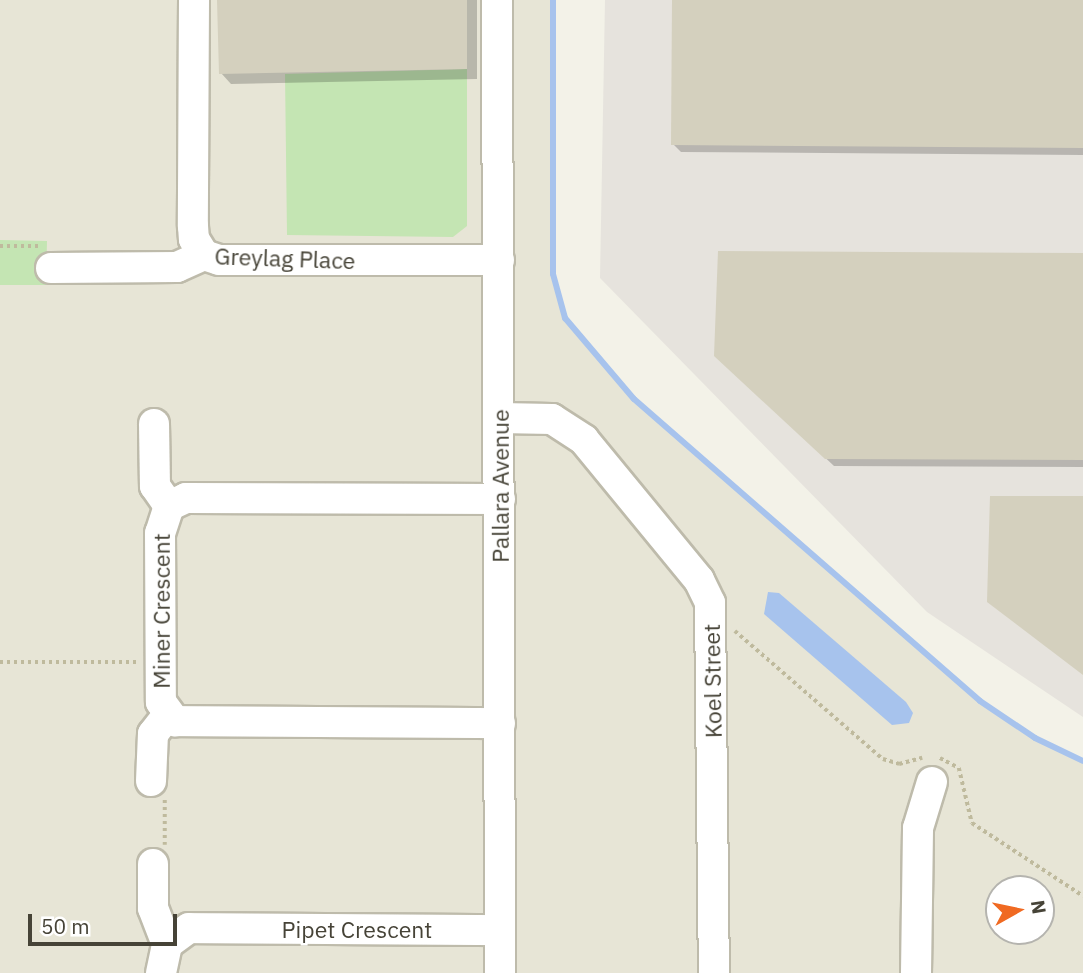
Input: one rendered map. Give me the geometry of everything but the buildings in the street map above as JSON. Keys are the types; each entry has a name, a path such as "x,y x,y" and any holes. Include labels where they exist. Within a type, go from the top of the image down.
{"street":[{"name":"Greylag Place","path":"194,0 193,226 194,239 204,255 219,260 499,260"},
{"name":"Pallara Avenue","path":"497,0 500,973"},
{"path":"51,268 177,267 204,255"},
{"name":"Koel Street","path":"500,418 552,419 584,440 699,580 710,603 714,973"},
{"path":"154,425 155,486 169,506"},
{"name":"Miner Crescent","path":"500,499 186,498 169,506 159,533 161,702 168,715 183,724 500,723"},
{"path":"158,784 153,734 168,715"},
{"path":"916,973 918,828 932,782"},
{"path":"159,859 153,908 167,944 161,973"},
{"name":"Pipet Crescent","path":"167,944 189,928 500,929"}],"path":[{"path":"732,620 735,632 883,759 898,764 936,757 959,768 972,823 1083,896"},
{"path":"0,662 160,662"},
{"path":"158,784 159,859"}],"shaded area":[{"path":"0,0 553,0 553,274 565,318 634,399 980,701 1035,738 1083,761 1083,973 0,973"},
{"path":"605,0 1083,0 1083,717 927,612 600,278"}],"green space":[{"path":"467,69 467,226 453,237 287,235 285,74"},
{"path":"0,240 47,241 46,285 0,285"}],"water":[{"path":"768,592 779,593 906,702 913,713 909,723 892,725 764,614"}],"waterway":[{"path":"553,0 553,274 565,318 634,399 980,701 1035,738 1083,761"}]}
